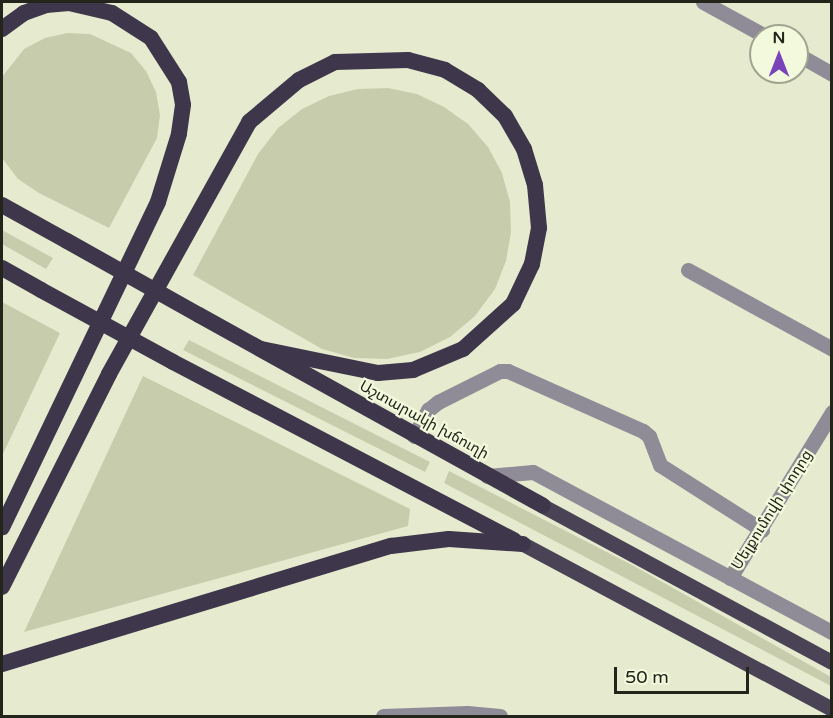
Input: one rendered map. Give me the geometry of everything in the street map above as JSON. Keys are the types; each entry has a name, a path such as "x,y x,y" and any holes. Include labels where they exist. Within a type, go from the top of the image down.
{"highway":[{"path":"2,29 24,13 46,5 69,3 112,13 151,38 179,82 183,105 179,134 158,202 2,527"},
{"path":"2,587 109,374 249,122 299,80 335,62 408,60 445,70 478,90 505,116 524,149 535,185 539,228 532,264 513,304 463,349 413,370 378,373 261,349"},
{"name":"Աշտարակի խճուղի","path":"2,205 543,506"},
{"path":"2,268 173,362 523,544"},
{"path":"2,664 391,546 449,539 523,544"}],"main road":[{"name":"Աշտարակի խճուղի","path":"543,506 831,662"},
{"path":"523,544 831,709"}],"street":[{"path":"703,2 749,27"},
{"path":"809,61 831,74"},
{"path":"688,270 831,349"},
{"path":"414,436 428,411 438,402 500,371 508,371 643,431 649,436 660,465 762,530"},
{"name":"Մելքումովի փողոց","path":"730,578 762,530 831,412"},
{"path":"487,476 533,472 831,632"},
{"path":"383,717 467,713 500,717"}],"green space":[{"path":"67,33 90,34 131,53 146,71 156,92 160,115 157,138 109,228 39,193 18,179 2,158 2,77 24,49 45,38"},
{"path":"388,88 417,94 444,107 468,124 488,147 502,173 510,202 511,232 506,261 495,289 475,316 450,337 420,352 387,359 354,358 322,349 193,275 258,154 278,128 302,109 329,96 358,89"},
{"path":"2,230 53,258 46,269 2,244"},
{"path":"2,302 60,333 2,456"},
{"path":"189,340 430,462 425,472 183,350"},
{"path":"143,376 410,509 408,526 24,632"},
{"path":"449,471 634,566 831,677 831,686 444,483"}]}
